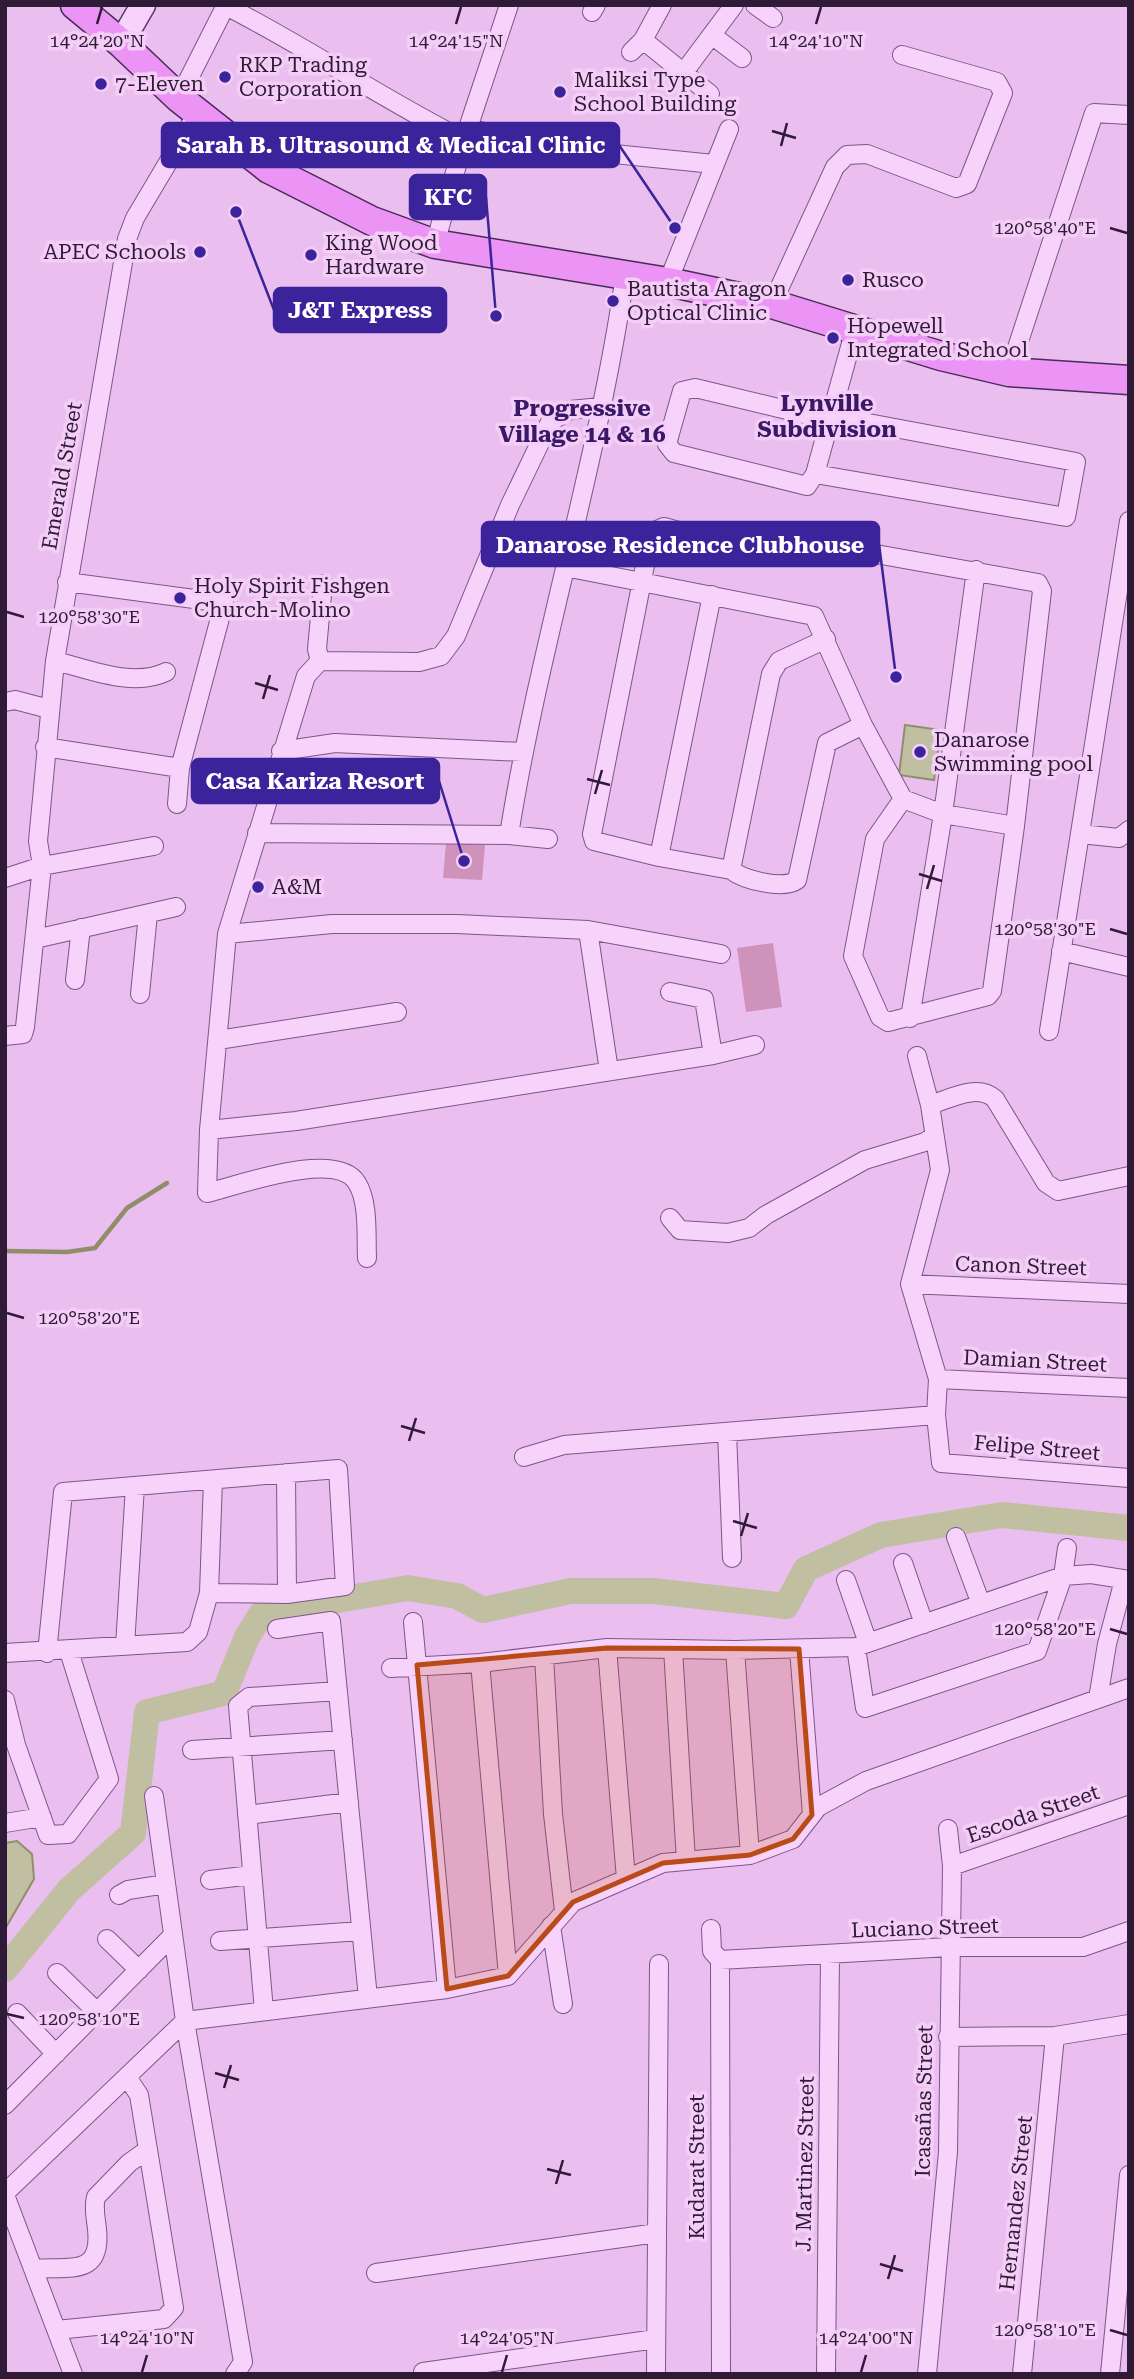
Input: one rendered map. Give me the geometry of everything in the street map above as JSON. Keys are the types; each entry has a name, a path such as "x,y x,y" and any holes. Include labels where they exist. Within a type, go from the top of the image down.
{"main road":[{"path":"75,5 188,105 282,177 372,221 435,244 668,282 772,304 954,360 1009,372 1129,380"},
{"path":"121,43 143,5"}],"street":[{"path":"435,244 466,134 509,5"},
{"path":"662,5 637,46 684,72 710,94"},
{"path":"684,72 734,5"},
{"path":"755,5 773,18"},
{"path":"226,6 275,31 395,106 466,134 544,147 714,164"},
{"name":"Emerald Street","path":"5,1036 16,1037 25,1027 42,866 38,841 55,660 127,239 188,105 226,6"},
{"path":"713,36 742,58"},
{"path":"772,304 835,167 847,155 867,154 956,188 967,184 1003,93 1001,87 997,82 902,55"},
{"path":"1009,372 1094,113 1129,115"},
{"path":"668,282 729,129"},
{"path":"509,835 522,752 601,407 625,275"},
{"path":"815,474 1066,517 1076,463 830,418 695,388 682,391 667,444 674,453 807,486 815,474 830,418 855,329"},
{"path":"367,1258 363,1207 357,1182 340,1169 320,1166 207,1193 209,1130 227,934 306,676 320,662 419,662 441,656 456,636 510,505 550,422 570,410 601,407"},
{"path":"1048,1031 1129,521"},
{"path":"863,725 827,743 797,880 786,885 740,876 731,870 601,845 592,838 651,535 664,527 773,557 803,541 1035,581 1042,592 1015,826 990,994 888,1022 880,1017 853,956 875,839 903,799"},
{"path":"565,567 811,615 819,622 863,725 903,799 943,814 1015,826"},
{"path":"910,1017 943,814 976,570"},
{"path":"67,582 224,603 180,768 177,804"},
{"path":"320,662 317,649 323,584"},
{"path":"659,857 712,595"},
{"path":"731,870 771,674 779,660 826,639"},
{"path":"55,660 132,678 151,678 166,672"},
{"path":"5,702 15,700 50,709"},
{"path":"281,751 335,743 522,752"},
{"path":"45,747 180,768"},
{"path":"1080,834 1119,838 1129,830"},
{"path":"257,833 509,835 548,839"},
{"path":"5,878 42,866 154,846"},
{"path":"35,939 176,907"},
{"path":"140,994 148,914"},
{"path":"227,934 332,924 457,924 588,930 721,954"},
{"path":"75,980 81,928"},
{"path":"588,930 609,1071"},
{"path":"1061,951 1129,967"},
{"path":"670,992 704,999 713,1055"},
{"path":"218,1040 397,1012"},
{"path":"209,1130 296,1121 713,1055 755,1045"},
{"path":"524,1457 564,1445 936,1415 938,1379 910,1284 940,1170 930,1105 917,1056"},
{"path":"930,1105 977,1091 987,1092 995,1099 1046,1183 1058,1191 1129,1176"},
{"path":"670,1218 680,1230 737,1232 749,1228 766,1215 865,1160 935,1141"},
{"name":"Canon Street","path":"910,1284 1129,1294"},
{"name":"Damian Street","path":"938,1379 1129,1388"},
{"name":"Felipe Street","path":"936,1415 941,1463 1129,1478"},
{"path":"727,1432 732,1558"},
{"path":"47,1653 63,1492 338,1469 345,1586 286,1594 209,1593"},
{"path":"286,1474 286,1594"},
{"path":"5,1653 47,1653 187,1642 198,1632 209,1593 213,1479"},
{"path":"125,1646 135,1486"},
{"path":"956,1537 981,1604"},
{"path":"846,1580 862,1645 864,1708 1037,1651 1063,1576 1067,1548"},
{"path":"903,1563 924,1624"},
{"path":"391,1668 481,1663 607,1648 735,1650 862,1645 1063,1576 1091,1574 1126,1580 1107,1644 1098,1699"},
{"path":"277,1629 331,1621 368,1998"},
{"path":"413,1622 447,1989"},
{"path":"607,1648 626,1879"},
{"path":"673,1649 686,1861"},
{"path":"799,1649 812,1815"},
{"path":"735,1650 750,1855"},
{"path":"5,1700 16,1745 48,1835 68,1834 109,1779 69,1651"},
{"path":"544,1656 553,1814 564,1911"},
{"path":"481,1663 508,1976"},
{"path":"74,2374 5,2194 185,2021 447,1989 508,1976 573,1902 663,1863 750,1855 793,1839 818,1807 866,1781 1129,1688"},
{"path":"264,2011 238,1706 243,1699 338,1691"},
{"path":"192,1750 343,1740"},
{"path":"154,1796 185,2021 243,2362 235,2374"},
{"path":"247,1815 349,1802"},
{"name":"Escoda Street","path":"952,1866 1129,1805"},
{"path":"5,1823 42,1817"},
{"name":"Icasañas Street","path":"928,2374 948,2152 952,1866 948,1829"},
{"path":"210,1880 252,1875"},
{"path":"119,1895 128,1890 166,1884"},
{"path":"551,1926 563,2004"},
{"name":"Kudarat Street","path":"710,1929 712,1951 720,1960 721,2374"},
{"path":"220,1941 361,1931"},
{"name":"Luciano Street","path":"720,1960 949,1947 1083,1947 1129,1931"},
{"path":"10,2093 56,2054 173,1935"},
{"path":"107,1939 139,1970"},
{"name":"J. Martinez Street","path":"826,2374 831,1955"},
{"path":"656,2374 659,1964"},
{"path":"57,1973 97,2012"},
{"path":"17,2013 56,2054"},
{"path":"948,2037 1055,2036 1129,2024"},
{"name":"Hernandez Street","path":"1022,2374 1055,2036"},
{"path":"57,2330 164,2319 174,2308 139,2095 127,2077"},
{"path":"33,2269 87,2264 96,2258 99,2249 96,2197 129,2164 148,2150"},
{"path":"1110,2374 1129,2175"},
{"path":"376,2273 657,2233"},
{"path":"423,2372 656,2339"}],"highlighted area":[{"path":"607,1648 799,1649 812,1815 793,1839 750,1855 663,1863 573,1902 508,1976 447,1989 417,1665"}],"shaded area":[{"name":"Danarose Swimming pool","path":"905,725 941,730 934,780 899,775"},
{"path":"446,843 485,845 482,880 443,878"},
{"path":"773,943 782,1007 746,1012 737,948"},
{"path":"17,1841 32,1854 34,1879 5,1929 5,1843"}],"waterway":[{"path":"5,1251 67,1252 95,1248 127,1208 167,1183"},
{"path":"5,1969 69,1890 133,1833 147,1712 224,1693 247,1637 262,1613 408,1588 457,1596 483,1610 570,1591 653,1591 786,1606 806,1569 881,1535 1002,1515 1129,1528"}],"place":[{"name":"RKP Trading Corporation","path":"225,77"},
{"name":"7-Eleven","path":"101,84"},
{"name":"Maliksi Type School Building","path":"560,92"},
{"name":"J&T Express","path":"236,212"},
{"name":"Sarah B. Ultrasound & Medical Clinic","path":"675,228"},
{"name":"APEC Schools","path":"200,252"},
{"name":"King Wood Hardware","path":"311,255"},
{"name":"Rusco","path":"848,280"},
{"name":"Bautista Aragon Optical Clinic","path":"613,301"},
{"name":"KFC","path":"496,316"},
{"name":"Hopewell Integrated School","path":"833,338"},
{"name":"Holy Spirit Fishgen Church-Molino","path":"180,598"},
{"name":"Danarose Residence Clubhouse","path":"896,677"},
{"name":"Danarose Swimming pool","path":"920,752"},
{"name":"Casa Kariza Resort","path":"464,861"},
{"name":"A&M","path":"258,887"}],"district":[{"name":"Lynville Subdivision","path":"827,416"},
{"name":"Progressive Village 14 & 16","path":"582,421"}]}
